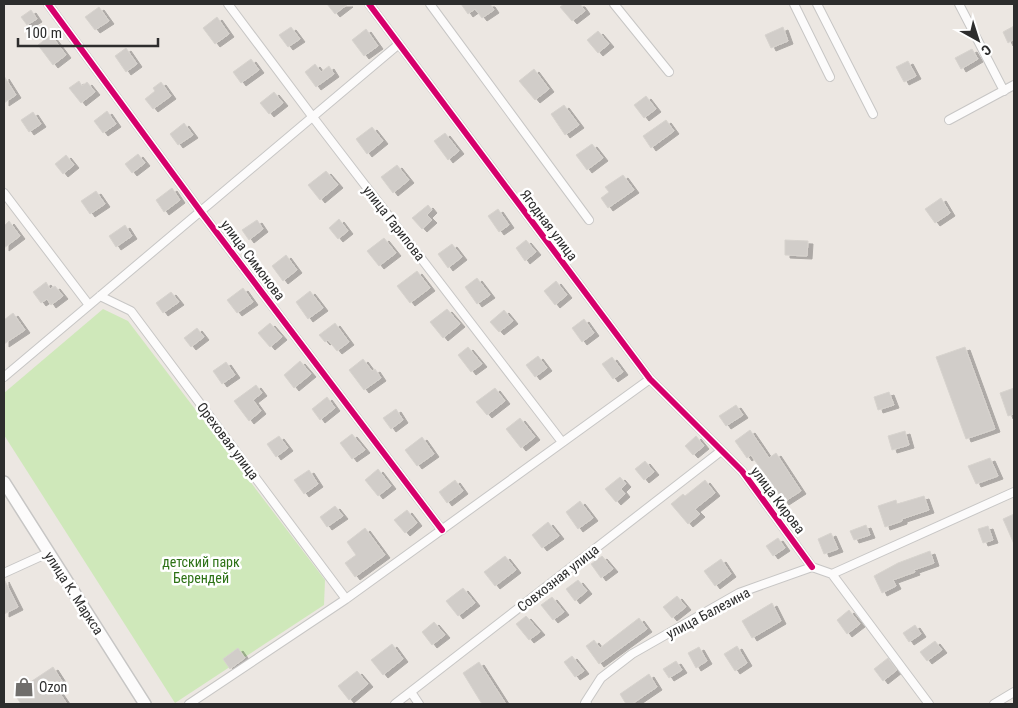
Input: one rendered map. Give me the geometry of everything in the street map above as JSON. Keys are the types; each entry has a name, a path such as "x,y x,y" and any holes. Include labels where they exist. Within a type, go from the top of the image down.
{"main road":[{"name":"улица К. Маркса","path":"4,482 145,704"}],"street":[{"name":"улица Симонова","path":"48,4 201,212 442,530"},
{"name":"улица Гарипова","path":"228,4 562,442"},
{"name":"Ягодная улица","path":"369,4 650,379 721,451"},
{"path":"430,4 589,220"},
{"path":"614,4 669,72"},
{"path":"794,4 830,76"},
{"path":"817,4 873,114"},
{"path":"959,4 1004,91"},
{"path":"4,377 399,44"},
{"path":"949,120 1014,86"},
{"path":"4,193 89,305"},
{"name":"Ореховая улица","path":"100,296 131,311 346,599"},
{"path":"189,704 346,599 650,379"},
{"name":"улица Кирова","path":"721,451 742,471 812,567"},
{"name":"Совхозная улица","path":"395,704 721,451"},
{"path":"832,574 1014,492"},
{"path":"4,573 48,553"},
{"path":"812,567 832,574 929,704"},
{"name":"улица Балезина","path":"586,703 601,678 632,654 739,594 812,567"},
{"path":"411,692 419,704"},
{"path":"994,704 1014,692"}],"green space":[{"name":"детский парк Берендей","path":"103,309 128,321 325,580 324,605 175,703 4,435 4,393"}],"building":[{"path":"327,4 348,4 335,14"},
{"path":"461,4 490,4 494,10 482,18 475,9 468,14"},
{"path":"564,4 580,4 585,11 572,21 560,7"},
{"path":"99,7 109,21 95,30 85,17"},
{"path":"31,10 37,19 27,25 21,17"},
{"path":"217,17 229,34 215,44 203,28"},
{"path":"1014,26 1014,39 1008,43 1003,32"},
{"path":"291,27 300,39 288,47 279,35"},
{"path":"783,27 788,41 771,48 765,35"},
{"path":"366,29 378,46 364,56 352,40"},
{"path":"598,31 609,44 598,53 587,40"},
{"path":"51,35 66,55 53,65 38,45"},
{"path":"126,48 137,64 126,72 115,56"},
{"path":"972,49 978,59 961,69 955,58"},
{"path":"251,59 259,70 241,83 233,72"},
{"path":"908,61 916,76 904,82 896,67"},
{"path":"315,64 321,72 329,66 334,74 316,87 305,72"},
{"path":"534,69 549,89 535,100 519,81"},
{"path":"4,76 16,95 4,103"},
{"path":"79,81 82,86 87,82 95,92 81,103 69,88"},
{"path":"161,82 171,96 153,109 145,99 155,91 153,88"},
{"path":"274,92 283,103 269,114 260,103"},
{"path":"646,96 656,109 644,118 634,105"},
{"path":"564,105 579,125 565,135 551,114"},
{"path":"107,111 116,124 103,133 94,121"},
{"path":"33,112 41,124 29,132 21,120"},
{"path":"666,120 674,131 651,148 643,136"},
{"path":"184,123 193,135 178,145 170,134"},
{"path":"372,127 383,141 367,154 356,139"},
{"path":"445,133 459,151 448,160 434,141"},
{"path":"592,144 603,158 587,170 576,155"},
{"path":"138,154 145,163 132,173 125,164"},
{"path":"66,155 74,165 63,174 55,164"},
{"path":"397,165 409,180 393,193 381,177"},
{"path":"326,171 338,185 320,200 308,185"},
{"path":"623,175 634,190 608,208 601,198 609,192 605,187"},
{"path":"172,188 180,200 164,212 156,200"},
{"path":"96,191 105,204 90,214 81,201"},
{"path":"941,198 950,213 935,223 925,209"},
{"path":"428,205 432,210 427,215 432,220 422,229 412,218"},
{"path":"498,209 509,225 499,232 488,216"},
{"path":"339,219 348,231 338,239 329,228"},
{"path":"257,220 263,229 249,240 242,230"},
{"path":"9,221 20,236 4,248 4,226"},
{"path":"125,225 132,236 116,247 109,236"},
{"path":"384,238 396,253 379,266 367,251"},
{"path":"526,240 536,252 525,261 516,248"},
{"path":"785,240 808,241 807,256 785,255"},
{"path":"452,244 462,257 448,268 438,254"},
{"path":"286,255 297,270 283,281 272,266"},
{"path":"417,271 430,288 410,303 397,286"},
{"path":"477,278 490,295 477,304 465,287"},
{"path":"556,281 567,295 555,305 544,291"},
{"path":"46,282 50,289 55,286 63,296 51,305 47,299 41,303 33,292"},
{"path":"243,288 253,302 237,313 227,300"},
{"path":"310,291 323,308 308,319 296,302"},
{"path":"171,292 179,302 163,313 156,303"},
{"path":"447,309 460,324 443,338 430,322"},
{"path":"504,310 513,321 499,332 490,322"},
{"path":"13,313 25,330 4,344 4,320"},
{"path":"584,319 594,333 582,342 572,328"},
{"path":"270,323 282,337 270,347 258,333"},
{"path":"335,323 349,342 337,351 328,340 325,342 319,335"},
{"path":"197,328 204,337 191,347 184,338"},
{"path":"468,347 482,364 471,372 458,355"},
{"path":"965,347 995,429 966,439 936,357"},
{"path":"538,356 547,368 535,377 526,365"},
{"path":"612,357 623,372 613,379 602,364"},
{"path":"363,359 372,371 375,369 381,378 364,390 349,370"},
{"path":"300,361 311,374 294,388 284,375"},
{"path":"226,362 235,375 222,384 213,371"},
{"path":"256,385 262,393 253,400 261,411 249,421 234,401"},
{"path":"495,388 505,401 487,415 476,402"},
{"path":"1014,388 1014,414 1008,416 1000,393"},
{"path":"889,392 894,405 878,410 874,397"},
{"path":"327,397 335,408 320,420 312,409"},
{"path":"736,405 743,415 726,426 719,416"},
{"path":"396,409 403,420 391,429 383,418"},
{"path":"520,418 535,437 521,448 506,429"},
{"path":"750,430 769,458 776,453 801,491 784,502 751,455 747,458 735,441"},
{"path":"905,431 909,445 892,450 888,436"},
{"path":"352,434 365,450 352,459 340,443"},
{"path":"279,436 288,448 276,457 267,444"},
{"path":"696,436 704,446 693,455 685,446"},
{"path":"422,437 434,454 417,466 405,450"},
{"path":"990,458 998,476 976,484 968,466"},
{"path":"645,461 654,472 644,480 635,469"},
{"path":"378,469 391,486 378,496 365,480"},
{"path":"309,470 318,484 304,494 294,480"},
{"path":"620,477 626,484 621,489 625,494 616,502 605,489"},
{"path":"455,480 463,491 447,503 439,492"},
{"path":"705,480 715,493 695,509 700,514 688,524 671,504 683,494 685,496"},
{"path":"924,496 929,510 885,527 878,506 896,500 897,504"},
{"path":"580,501 593,518 578,529 566,512"},
{"path":"335,506 343,516 327,527 320,517"},
{"path":"407,510 417,523 405,533 394,520"},
{"path":"1014,514 1014,544 1003,519"},
{"path":"548,522 559,536 542,548 532,535"},
{"path":"866,525 870,535 854,540 850,531"},
{"path":"988,526 993,540 983,543 978,529"},
{"path":"365,528 385,555 355,577 345,563 356,555 347,542"},
{"path":"831,533 838,549 824,554 818,539"},
{"path":"778,538 785,548 773,556 766,546"},
{"path":"930,551 934,563 893,580 896,586 882,593 874,576 898,563"},
{"path":"505,556 516,570 495,586 484,572"},
{"path":"602,556 613,569 601,578 591,564"},
{"path":"721,559 731,574 715,586 704,571"},
{"path":"4,579 18,607 4,614"},
{"path":"578,580 587,591 575,601 566,589"},
{"path":"463,588 475,603 458,616 446,601"},
{"path":"677,596 686,607 672,618 663,607"},
{"path":"552,597 564,612 553,620 541,605"},
{"path":"772,603 781,621 752,638 742,621"},
{"path":"849,610 860,624 847,634 837,620"},
{"path":"526,616 540,632 529,640 516,624"},
{"path":"639,618 647,629 599,664 586,646 594,640 600,648"},
{"path":"434,622 445,635 432,645 422,632"},
{"path":"915,625 921,634 909,642 903,633"},
{"path":"935,641 942,650 927,661 920,652"},
{"path":"392,644 403,659 383,675 371,660"},
{"path":"737,646 747,663 735,671 724,654"},
{"path":"699,647 707,661 696,668 688,653"},
{"path":"238,648 245,658 230,669 223,659"},
{"path":"572,656 584,671 575,677 564,662"},
{"path":"888,658 897,670 883,681 874,669"},
{"path":"676,661 682,670 669,678 663,669"},
{"path":"479,662 506,704 482,704 463,673"},
{"path":"53,667 62,681 55,686 67,704 21,704 14,693"},
{"path":"357,671 368,684 349,700 338,686"},
{"path":"649,674 657,687 632,704 626,704 620,694"}],"cycle path":[{"path":"48,4 201,212 442,530"},
{"path":"369,4 650,379 742,471 812,567"}],"place":[{"name":"Ozon","path":"24,687"}]}
